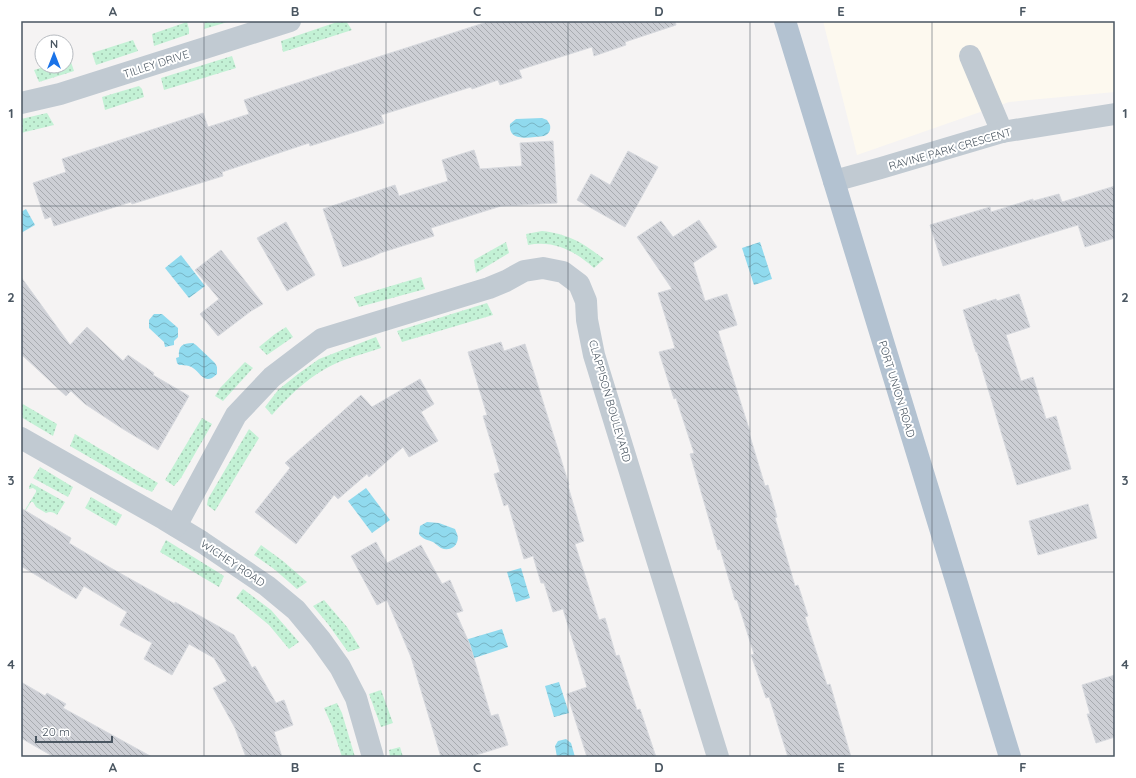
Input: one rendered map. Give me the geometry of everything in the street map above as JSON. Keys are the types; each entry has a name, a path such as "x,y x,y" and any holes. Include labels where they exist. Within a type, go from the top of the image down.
{"main road":[{"name":"PORT UNION ROAD","path":"785,21 1010,757"}],"street":[{"name":"TILLEY DRIVE","path":"21,103 60,94 290,21"},
{"path":"970,56 1002,132"},
{"name":"RAVINE PARK CRESCENT","path":"834,181 1002,132 1115,114"},
{"name":"CLAPPISON BOULEVARD","path":"176,526 236,415 272,376 322,339 489,288 506,282 524,271 543,268 563,272 579,284 586,301 594,355 718,757"},
{"name":"WICHEY ROAD","path":"21,438 176,526 268,586 296,610 320,639 340,667 356,698 373,757"}],"shaded area":[{"path":"823,21 1115,21 1115,92 1009,102 857,155"}],"green space":[{"path":"205,21 231,21 204,29"},
{"path":"340,21 346,21 352,30 283,52 281,41"},
{"path":"187,22 189,34 154,46 152,34"},
{"path":"133,40 138,51 96,65 92,53"},
{"path":"232,56 236,68 164,90 161,78"},
{"path":"36,74 64,74 39,82"},
{"path":"139,86 142,89 144,97 105,110 102,97"},
{"path":"47,113 54,125 21,133 21,119"},
{"path":"542,231 560,234 575,240 604,259 594,268 564,248 547,244 528,245 526,234"},
{"path":"506,242 509,253 476,273 474,260"},
{"path":"421,277 425,289 359,307 354,297"},
{"path":"487,303 493,315 402,342 397,331"},
{"path":"286,327 293,337 267,355 259,347"},
{"path":"376,337 381,348 338,362 318,373 310,378 272,415 265,407 278,390 319,359"},
{"path":"245,362 253,368 223,401 215,396 220,388"},
{"path":"21,403 57,424 53,436 21,417"},
{"path":"202,418 212,424 181,478 174,486 165,480"},
{"path":"249,429 259,438 215,511 207,505 208,499"},
{"path":"75,434 158,483 152,492 70,446"},
{"path":"40,467 73,487 68,497 33,478"},
{"path":"31,483 65,502 57,515 52,512 46,513 36,507 33,502 31,502 25,510 36,492 33,488 29,489"},
{"path":"91,497 122,515 116,526 85,508"},
{"path":"166,540 224,576 219,587 160,552"},
{"path":"261,545 283,561 307,582 297,589 274,569 254,555"},
{"path":"243,589 271,610 299,642 289,649 269,625 236,598"},
{"path":"324,600 347,627 360,648 348,652 313,606"},
{"path":"381,690 393,723 381,727 369,694"},
{"path":"337,703 342,713 355,757 342,757 332,726 324,708"},
{"path":"400,747 403,757 390,757 389,750"}],"water":[{"path":"542,118 547,120 550,125 550,130 544,136 521,138 513,134 510,130 510,124 516,119"},
{"path":"26,209 35,225 21,233 21,212"},
{"path":"760,242 772,279 754,285 742,248"},
{"path":"181,255 205,286 189,298 165,268"},
{"path":"154,314 162,314 178,328 178,337 174,341 174,345 165,347 164,342 149,328 149,320"},
{"path":"193,343 215,363 217,367 217,374 212,378 205,378 193,368 179,365 177,363 176,358 179,357 180,348 183,345"},
{"path":"366,488 390,520 372,533 348,501"},
{"path":"427,522 439,523 455,529 458,539 455,546 449,549 444,549 422,537 419,534 420,526"},
{"path":"521,568 530,598 516,602 507,572"},
{"path":"502,629 508,647 471,659 465,640"},
{"path":"559,682 569,713 554,717 545,686"},
{"path":"566,739 571,743 575,757 557,757 555,746 558,741"}],"building":[{"path":"490,21 675,21 676,25 625,42 626,45 594,56 592,47 519,70 522,78 500,85 498,80 381,115 384,123 310,146 309,143 222,172 223,176 132,204 131,202 54,226 51,217 45,219 33,183 66,172 62,159 203,113 208,127 249,114 244,100"},
{"path":"553,141 557,203 501,206 431,228 434,236 380,253 343,267 323,209 395,185 399,196 448,181 442,160 474,150 480,169 522,166 520,143"},
{"path":"628,151 658,167 625,227 577,200 591,174 610,185"},
{"path":"1115,186 1115,238 1085,247 1078,225 943,266 930,225 990,207 991,212 1033,199 1033,201 1059,194 1062,202"},
{"path":"699,220 717,247 693,263 705,301 727,294 737,325 718,331 750,432 749,433 765,486 768,485 777,517 775,518 795,586 798,585 808,616 805,617 827,685 830,684 851,757 788,757 769,697 766,698 751,655 754,654 737,600 735,600 720,549 718,550 690,454 694,453 676,398 674,399 659,352 675,348 658,293 672,289 637,237 661,221 673,237"},
{"path":"286,222 315,275 287,291 257,238"},
{"path":"221,250 263,304 251,311 218,336 200,314 219,299 195,270"},
{"path":"21,277 70,345 87,327 123,361 128,355 154,373 153,375 189,396 158,450 85,404 71,391 66,396 21,354"},
{"path":"1019,294 1030,327 1006,335 1021,381 1033,377 1046,419 1056,416 1071,469 1017,485 963,310 996,299 997,301"},
{"path":"501,342 504,351 525,344 569,485 568,486 584,541 575,544 599,620 605,618 616,656 619,655 637,710 640,709 656,757 587,757 567,694 587,687 563,609 553,612 544,583 541,583 533,556 524,559 508,504 504,506 494,474 500,472 483,416 487,415 468,352"},
{"path":"420,379 434,404 421,412 438,441 409,457 403,447 369,477 367,474 338,499 334,495 296,544 255,512 290,468 285,463 361,395 372,407"},
{"path":"1088,504 1097,538 1038,555 1029,521"},
{"path":"21,508 71,538 69,543 109,567 234,635 252,668 255,666 276,703 284,700 293,725 274,732 282,757 246,757 235,728 213,688 227,681 214,658 189,644 172,675 144,659 152,643 120,625 127,612 84,586 76,599 21,566"},
{"path":"376,542 387,563 421,545 442,584 450,580 463,611 456,613 470,645 491,716 498,714 508,745 470,757 441,757 411,657 387,600 377,605 351,556"},
{"path":"1115,675 1115,737 1096,743 1087,714 1090,714 1082,685"},
{"path":"21,682 45,696 47,693 66,704 63,708 152,757 54,757 21,738"}]}
